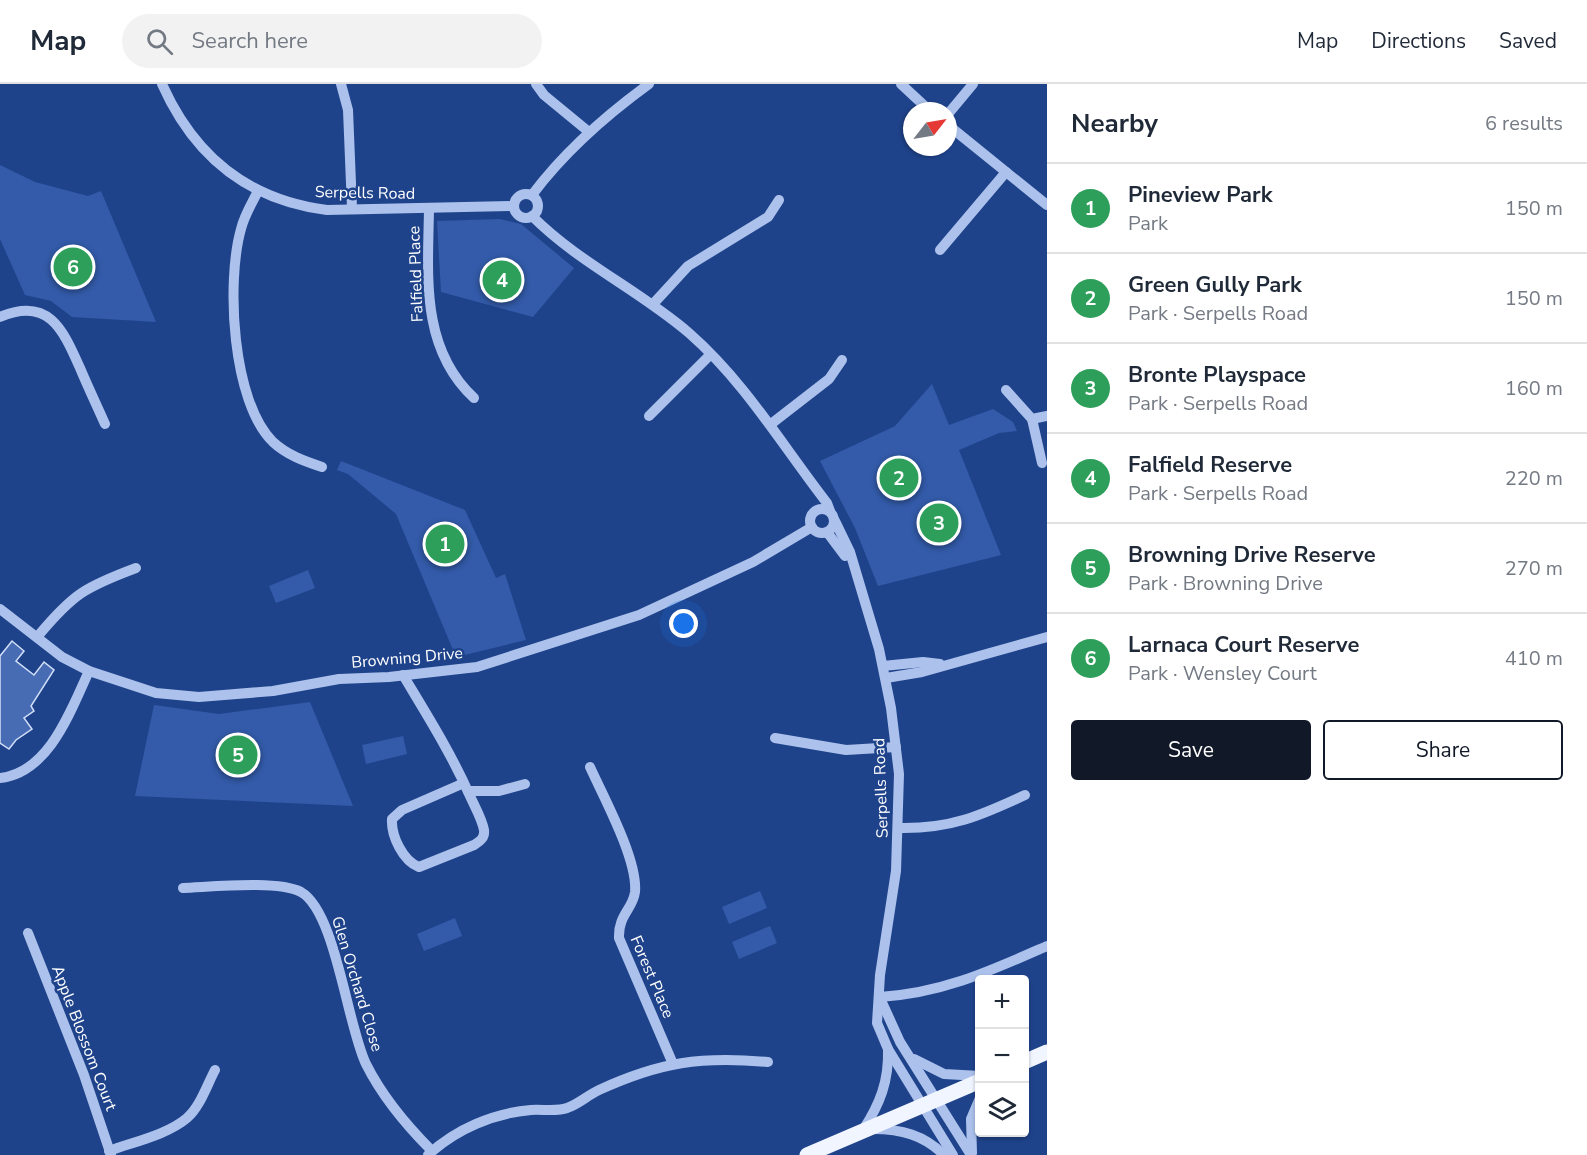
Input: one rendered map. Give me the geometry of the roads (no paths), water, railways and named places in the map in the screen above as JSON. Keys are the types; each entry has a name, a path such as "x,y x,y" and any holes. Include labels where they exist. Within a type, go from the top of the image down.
{"main road":[{"path":"1029,1060 1047,1052"},
{"path":"807,1155 975,1083"}],"street":[{"name":"Serpells Road","path":"162,84 187,132 210,158 258,191 301,206 327,210 514,206"},
{"path":"341,84 348,110 352,208"},
{"path":"536,84 544,95 589,132"},
{"path":"532,195 547,175 589,132 649,84"},
{"path":"901,84 920,102"},
{"path":"957,103 973,84"},
{"path":"957,132 1047,206"},
{"path":"940,250 1006,172"},
{"path":"258,191 241,228 236,258 234,329 240,363 258,422 273,442 295,458 322,467"},
{"path":"520,195 532,195 538,206 532,216 520,216 514,206 520,195"},
{"path":"654,303 688,266 768,218 779,201"},
{"name":"Falfield Place","path":"429,208 428,289 433,330 443,356 460,384 474,398"},
{"name":"Serpells Road","path":"532,216 547,231 596,268 654,303 710,355 771,424 827,503 850,552 884,666 896,747 899,828 893,896 880,975 877,1023 888,1049 972,1155"},
{"path":"0,317 14,311 28,310 40,312 51,318 64,332 105,424"},
{"path":"650,416 710,355"},
{"path":"771,424 829,379 842,360"},
{"path":"1006,390 1032,419 1042,463"},
{"path":"1032,419 1047,416"},
{"name":"Serpells Road","path":"804,473 816,510"},
{"path":"816,510 832,516 827,532 819,533 812,527 810,518 816,510"},
{"name":"Browning Drive","path":"0,609 38,636 62,657 89,671 156,693 199,697 273,691 339,679 477,667 639,615 753,562 812,527"},
{"name":"Serpells Road","path":"827,532 840,547 857,580"},
{"path":"38,636 60,609 82,590 136,568"},
{"path":"886,678 916,673 1014,648 1047,637"},
{"path":"884,666 923,662 944,665"},
{"path":"0,778 14,776 31,766 45,752 62,728 89,671"},
{"path":"403,675 444,742 466,787 484,832 482,839 419,867 405,860 392,826 397,813 466,787 499,791 525,784"},
{"path":"775,738 846,750 896,747"},
{"name":"Forest Place","path":"590,767 635,873 635,895 618,925 619,938 673,1064"},
{"path":"899,828 930,828 958,823 1025,795"},
{"name":"Glen Orchard Close","path":"183,888 277,886 299,891 309,897 324,920 365,1063 401,1119 430,1153"},
{"name":"Apple Blossom Court","path":"28,933 84,1075 110,1153"},
{"path":"880,997 921,993 968,981 1047,946"},
{"name":"Serpells Road","path":"880,997 895,1034 909,1055 953,1155"},
{"name":"Serpells Road","path":"863,1130 882,1098 888,1073 888,1049"},
{"path":"909,1055 944,1074 975,1076"},
{"path":"430,1153 494,1116 531,1110 566,1109 597,1090 644,1071 689,1060 727,1058 768,1062"},
{"path":"110,1153 174,1126 187,1118 215,1070"},
{"name":"Serpells Road","path":"972,1155 971,1119 975,1110"},
{"path":"863,1130 894,1130 914,1135 932,1144 944,1155"}],"place":[{"name":"Larnaca Court Reserve","path":"73,267"},
{"name":"Falfield Reserve","path":"502,280"},
{"name":"Green Gully Park","path":"899,478"},
{"name":"Bronte Playspace","path":"939,523"},
{"name":"Pineview Park","path":"445,544"},
{"name":"Browning Drive Reserve","path":"238,755"}]}
